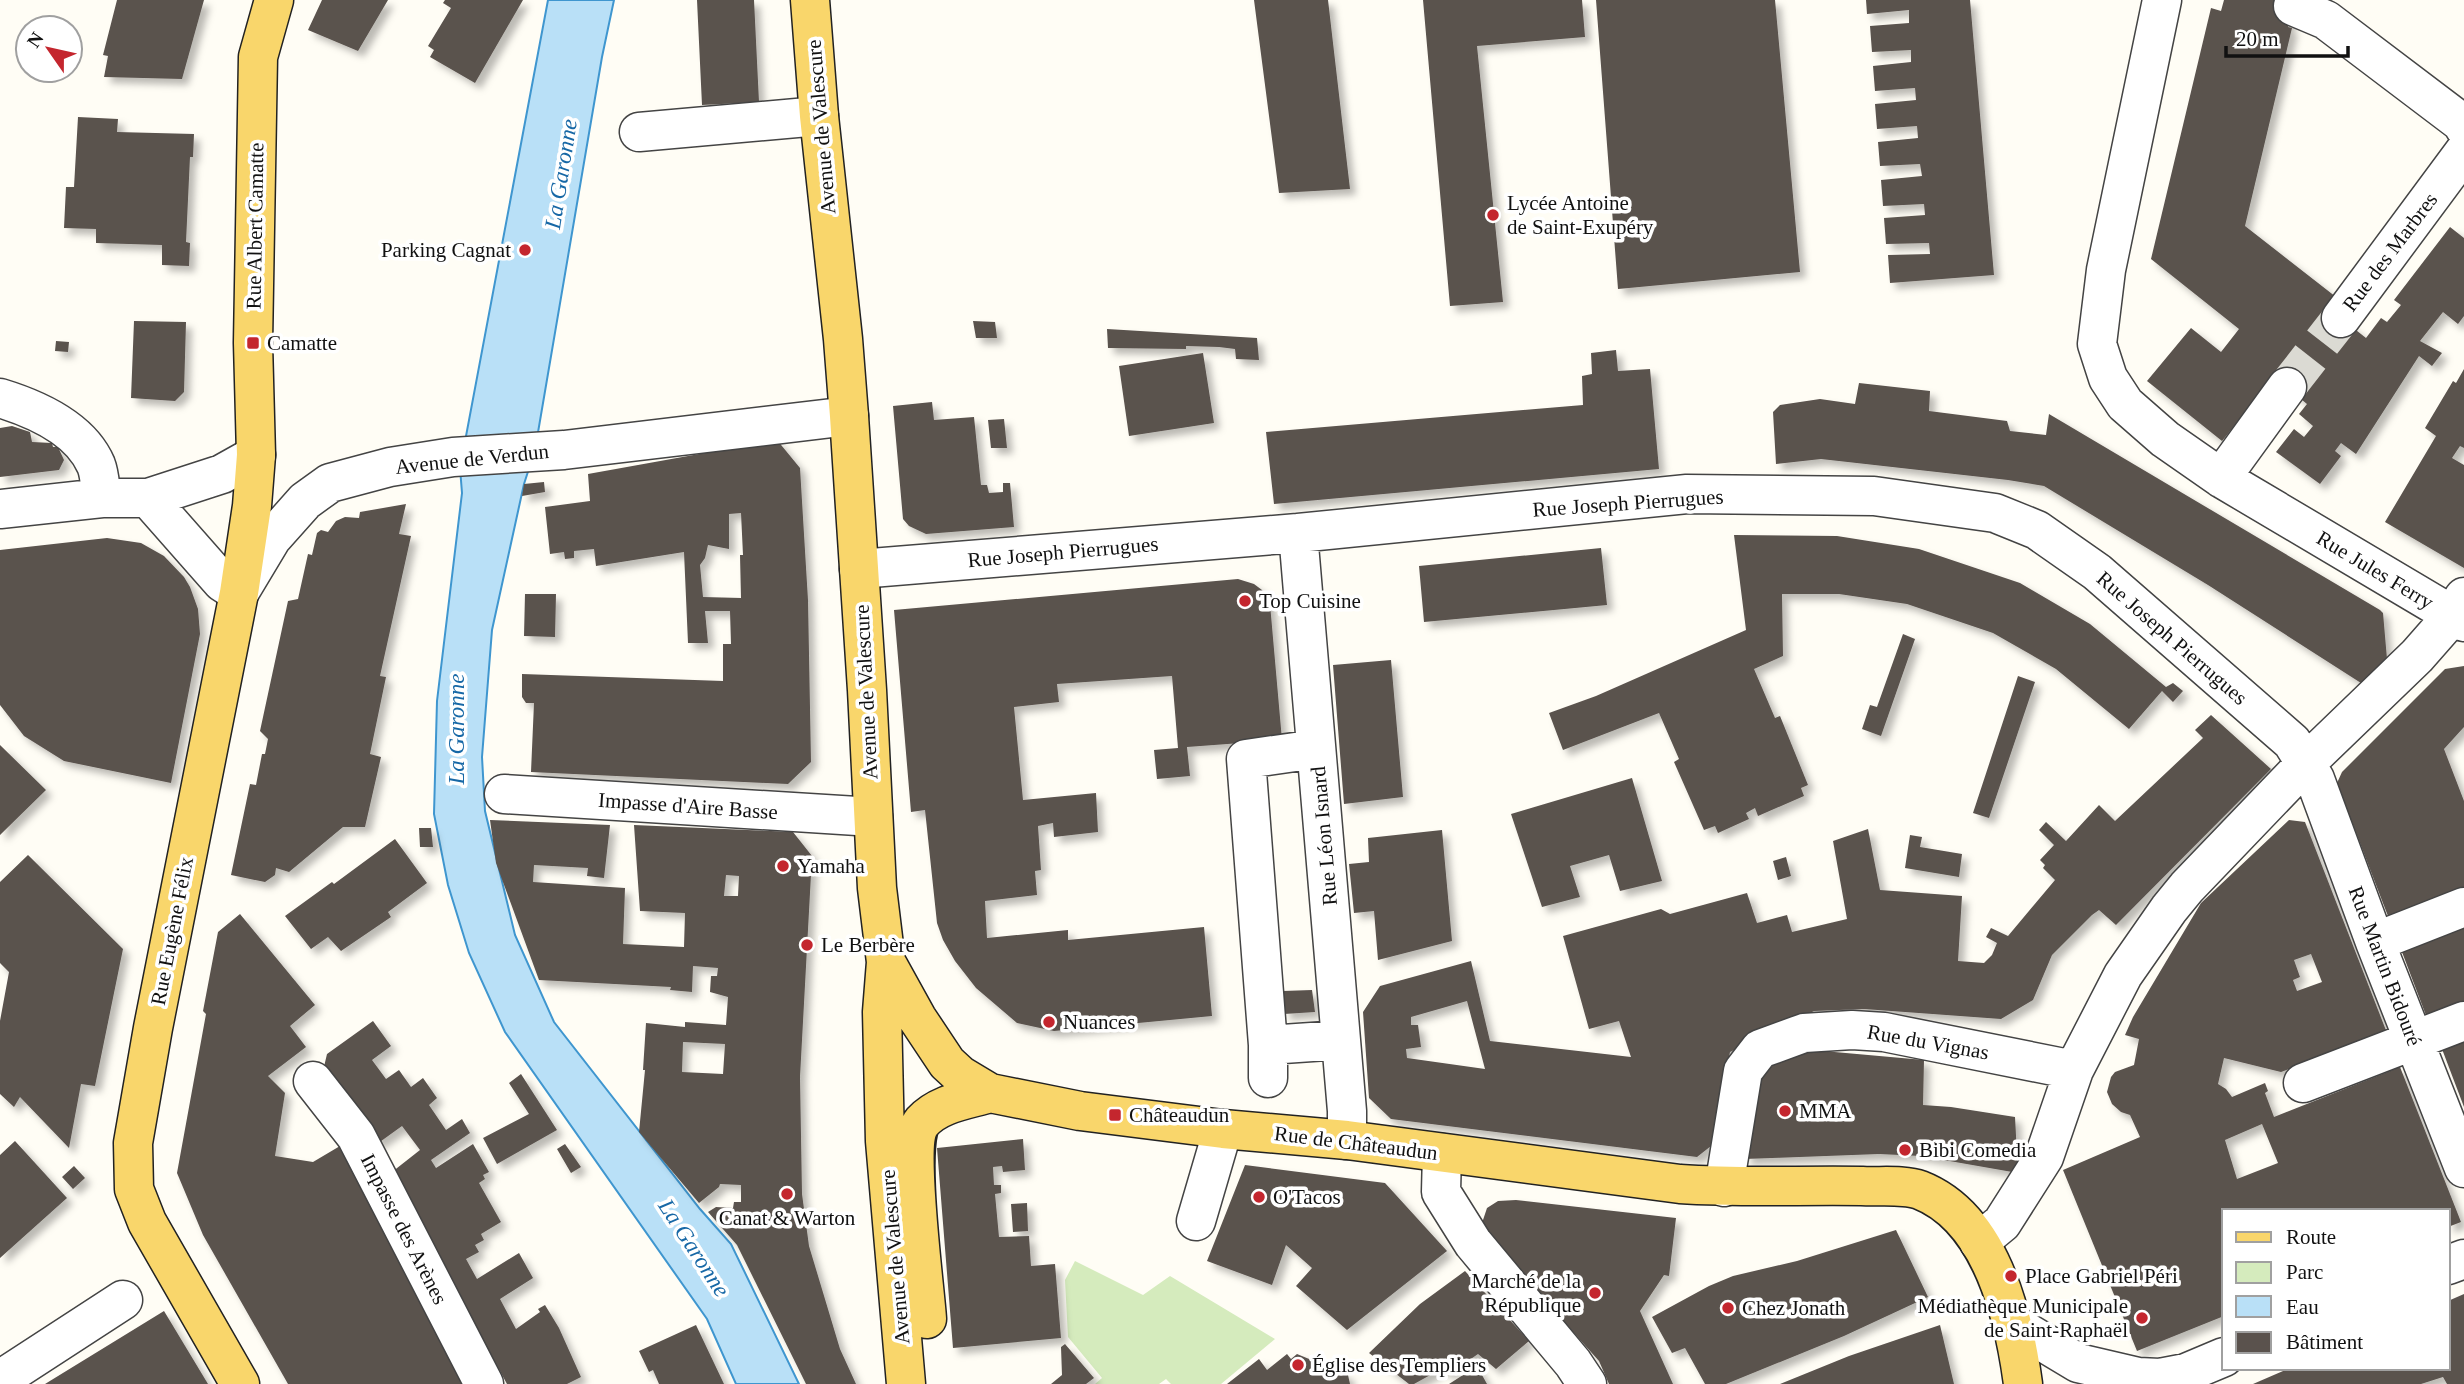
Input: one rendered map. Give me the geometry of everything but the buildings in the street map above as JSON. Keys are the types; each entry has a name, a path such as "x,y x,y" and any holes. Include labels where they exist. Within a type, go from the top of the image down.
{"main road":[{"name":"Rue Albert Camatte","path":"256,455 253,343 258,57 274,0"},
{"name":"Avenue de Valescure","path":"810,0 849,416 877,888 886,962 882,1012 900,1152 906,1384"},
{"name":"Rue Eugène Félix","path":"240,1384 147,1222 134,1189 133,1143 153,1028 239,593 253,506 256,455"},
{"name":"Rue de Châteaudun","path":"886,962 916,1018 947,1063 990,1093 1080,1111 1223,1129 1347,1140 1680,1184 1917,1189 1943,1202 1964,1221 1979,1242"},
{"name":"Rue de Châteaudun","path":"900,1152 916,1137 920,1124 938,1108 990,1093"},
{"path":"900,1152 932,1384"},
{"path":"1979,1242 2003,1293 2013,1324 2023,1384"}],"street":[{"name":"Rue Jules Ferry","path":"1979,1242 2002,1223 2044,1157 2074,1070 2123,975 2169,909 2305,764 2460,611 2221,478 2165,439 2125,404 2108,378 2097,344 2106,270 2162,0"},
{"path":"2293,6 2326,20 2464,127"},
{"path":"639,132 819,116"},
{"name":"Rue des Marbres","path":"2341,318 2464,152"},
{"path":"2221,478 2287,387"},
{"path":"0,398 22,405 65,427 84,446 97,467 102,498"},
{"name":"Avenue de Verdun","path":"239,593 272,538 305,501 330,483 390,467 453,457 564,450 849,416"},
{"path":"0,509 102,498 148,498 222,474 256,455"},
{"name":"Rue Joseph Pierrugues","path":"859,569 1297,533 1687,494 1874,496 1995,513 2037,530 2097,572 2292,742 2305,764"},
{"path":"148,498 222,582 239,593"},
{"name":"Rue Léon Isnard","path":"1297,533 1347,1111 1347,1140"},
{"path":"1316,749 1246,760 1268,1061 1341,1040"},
{"name":"Rue Martin Bidouré","path":"2305,764 2315,779 2375,942 2464,1168"},
{"name":"Impasse d'Aire Basse","path":"504,794 873,817"},
{"path":"2375,942 2464,907"},
{"path":"2303,1083 2464,1021"},
{"name":"Rue du Vignas","path":"1724,1187 1743,1071 1760,1049 1804,1032 1884,1032 2074,1070"},
{"name":"Impasse des Arènes","path":"313,1081 356,1136 484,1384"},
{"path":"1196,1221 1223,1129"},
{"path":"1441,1153 1441,1192 1473,1243 1573,1363 1587,1384"},
{"path":"0,1380 123,1300"},
{"path":"2013,1324 2078,1363 2138,1377 2179,1378 2222,1358"}],"green space":[{"path":"1075,1261 1143,1295 1170,1276 1275,1339 1221,1384 1171,1384 1166,1379 1159,1384 1095,1384 1102,1378 1068,1337 1065,1280"}],"water":[{"name":"La Garonne","path":"548,0 614,0 535,450 524,484 492,630 482,757 485,811 515,935 554,1022 700,1209 731,1244 799,1384 736,1384 707,1319 505,1032 469,953 448,885 434,814 437,701 462,493 460,468"}],"tunnel":[{"path":"2287,387 2341,318"}],"place":[{"name":"Lycée Antoine de Saint-Exupéry","path":"1493,215"},
{"name":"Parking Cagnat","path":"525,250"},
{"name":"Camatte","path":"253,343"},
{"name":"Top Cuisine","path":"1245,601"},
{"name":"Yamaha","path":"783,866"},
{"name":"Le Berbère","path":"807,945"},
{"name":"Nuances","path":"1049,1022"},
{"name":"MMA","path":"1785,1111"},
{"name":"Châteaudun","path":"1115,1115"},
{"name":"Bibi Comedia","path":"1905,1150"},
{"name":"Canat & Warton","path":"787,1194"},
{"name":"O'Tacos","path":"1259,1197"},
{"name":"Place Gabriel Péri","path":"2011,1276"},
{"name":"Marché de la République","path":"1595,1293"},
{"name":"Chez Jonath","path":"1728,1308"},
{"name":"Médiathèque Municipale de Saint-Raphaël","path":"2142,1318"},
{"name":"Église des Templiers","path":"1298,1365"}]}
